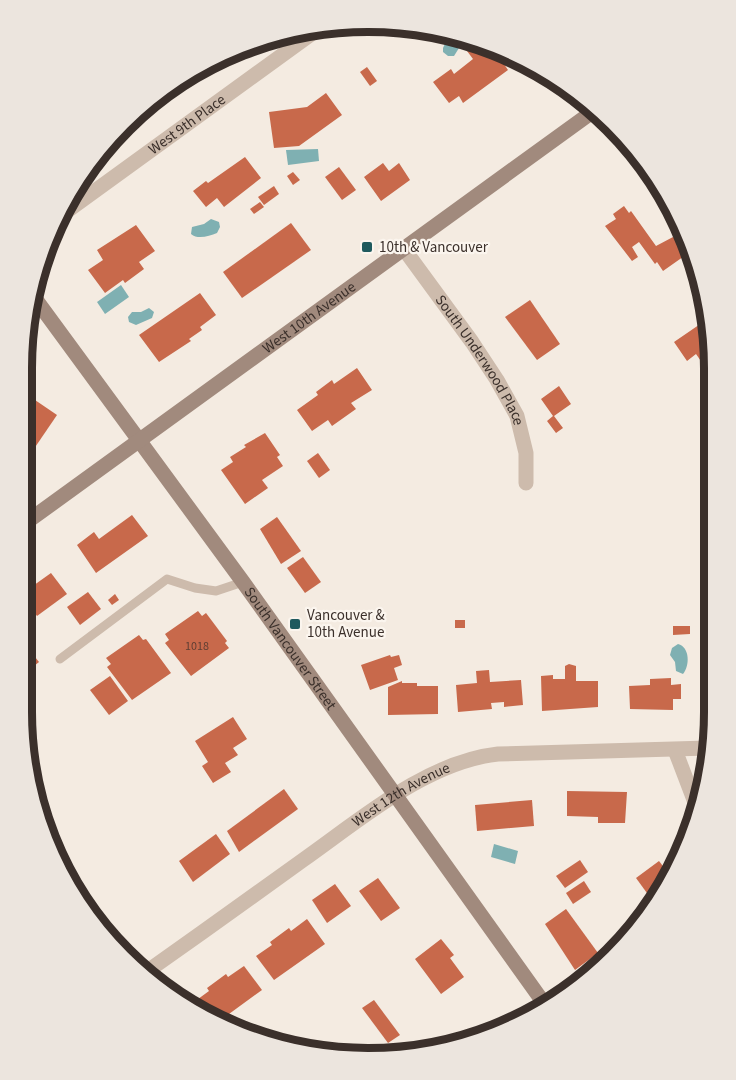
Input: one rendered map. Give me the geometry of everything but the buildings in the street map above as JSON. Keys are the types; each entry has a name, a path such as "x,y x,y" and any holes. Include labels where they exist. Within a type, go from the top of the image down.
{"street":[{"name":"West 9th Place","path":"73,207 307,37"},
{"name":"West 10th Avenue","path":"32,518 589,114"},
{"name":"South Underwood Place","path":"404,249 472,342 517,416 526,453 526,483"},
{"name":"South Vancouver Street","path":"38,303 243,582 542,1000"},
{"name":"West 12th Avenue","path":"151,969 395,795 447,767 481,756 703,748"},
{"path":"675,750 693,798"}],"lane":[{"path":"60,659 167,579 195,588 216,591 243,582"}],"water":[{"path":"446,41 461,45 454,56 448,56 443,52"},
{"path":"318,149 319,161 288,165 286,150"},
{"path":"211,219 219,222 220,227 217,233 200,237 191,234 192,227 204,224"},
{"path":"121,285 129,297 105,314 97,302"},
{"path":"149,308 154,312 152,318 136,325 129,322 128,317 132,312 141,312"},
{"path":"678,644 685,649 688,657 683,674 676,671 675,662 670,655 672,648"},
{"path":"494,844 518,851 515,864 491,857"}],"place":[{"name":"10th & Vancouver","path":"367,247"},
{"name":"Vancouver & 10th Avenue","path":"295,624"}]}
